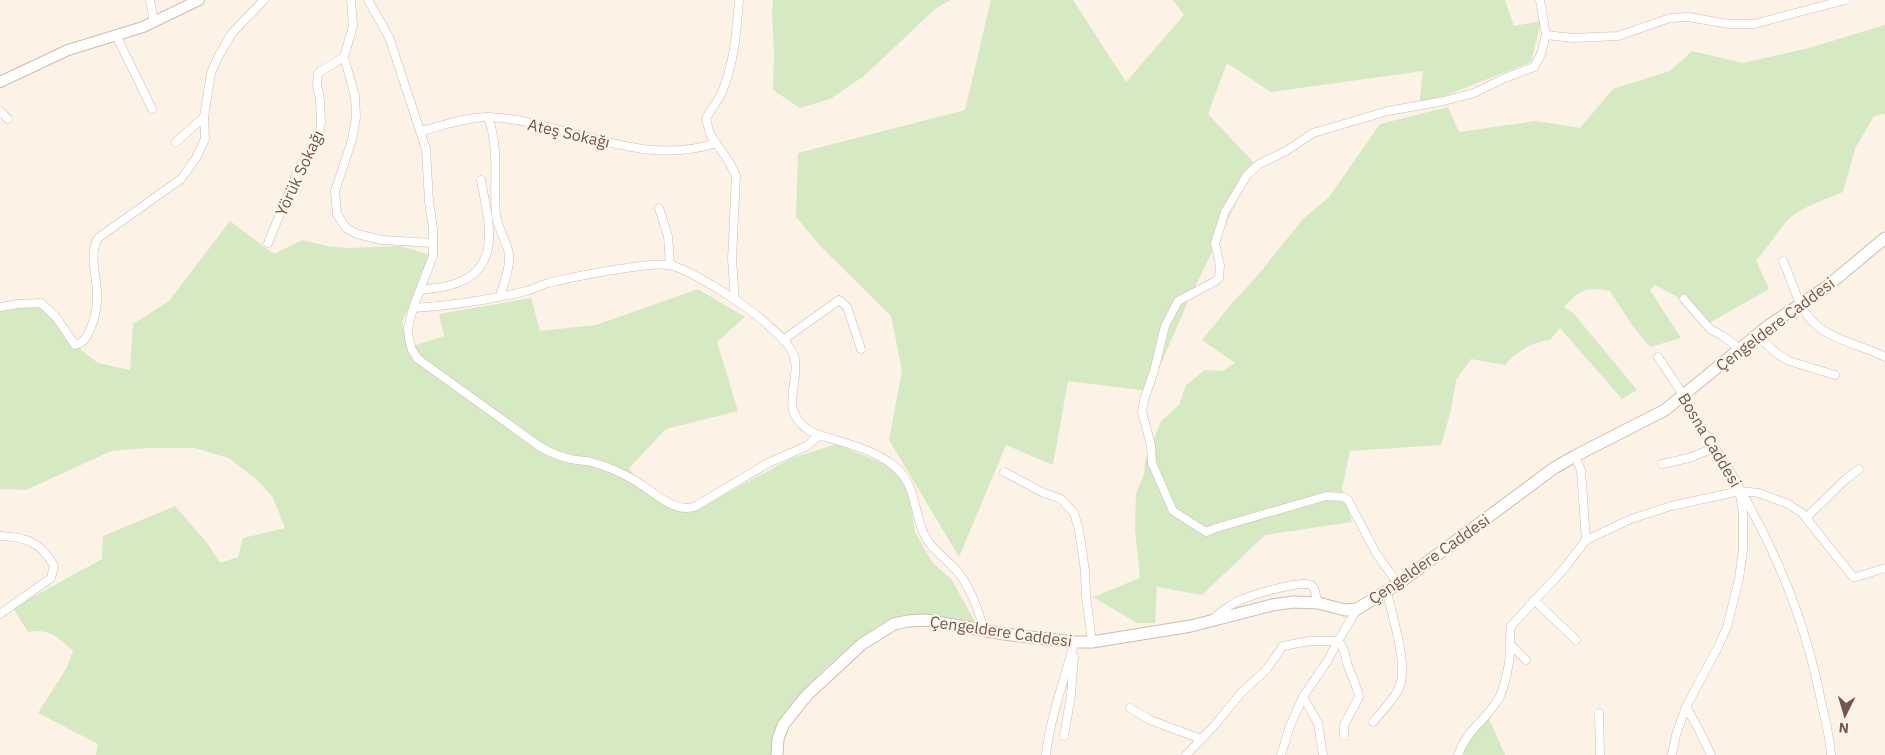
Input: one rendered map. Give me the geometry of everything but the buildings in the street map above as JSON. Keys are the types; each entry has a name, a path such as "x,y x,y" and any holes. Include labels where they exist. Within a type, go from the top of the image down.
{"main road":[{"name":"Çengeldere Caddesi","path":"776,755 778,739 783,725 807,695 862,644 894,624 908,620 926,620 984,631 1074,642 1092,642 1210,622 1272,605 1293,602 1318,603 1345,610 1357,609 1398,584 1554,468 1658,414 1684,396 1757,334 1825,288 1885,238"}],"street":[{"path":"150,0 154,22"},
{"path":"0,82 68,50 154,22 199,0"},
{"path":"0,307 41,303 56,317 75,345 82,344 95,316 97,293 94,246 98,238 181,179 196,158 205,139 204,117 211,73 232,33 264,0"},
{"path":"350,0 353,26 344,57 355,96 356,117 352,140 335,191 337,214 346,228 357,234 382,240 433,243"},
{"path":"368,0 389,37 426,149 433,256 408,328 412,350 418,359 539,446 553,454 589,462 617,471 644,485 677,507 684,509 696,506 768,463 807,446 819,435"},
{"path":"735,300 732,259 736,175 710,134 706,119 712,106 721,95 735,53 739,0"},
{"path":"1398,584 1376,553 1348,500 1342,497 1326,496 1206,532 1173,511 1152,463 1151,445 1142,412 1144,400 1165,326 1178,301 1219,278 1220,265 1215,243 1225,212 1246,175 1259,164 1286,151 1313,133 1388,111 1444,101 1474,93 1534,67 1546,35 1540,0"},
{"path":"1546,35 1573,38 1618,36 1670,18 1688,17 1729,24 1754,24 1845,0"},
{"path":"116,35 152,109"},
{"name":"Yörük Sokağı","path":"268,243 298,168 319,136 321,124 320,100 316,84 318,73 344,57"},
{"path":"0,111 8,119"},
{"path":"176,142 204,117"},
{"path":"488,117 496,146 497,226 509,256 508,268 500,296"},
{"name":"Ateş Sokağı","path":"421,131 488,117 523,122 634,148 694,150 716,143"},
{"path":"421,290 452,285 479,269 487,255 490,235 480,180"},
{"path":"659,208 668,236 670,265"},
{"path":"1783,261 1801,304 1812,320 1830,334 1885,357"},
{"path":"414,308 450,306 611,270 658,264 670,265 688,272 735,300 768,324 783,340 795,358 796,374 792,389 794,413 803,426 819,435 869,451 894,466 902,474 913,492 920,523 926,538 937,553 961,577 978,612 984,631"},
{"path":"1684,299 1710,329 1740,349"},
{"path":"783,340 838,300 847,307 861,349"},
{"path":"1757,334 1776,353 1789,361 1834,375"},
{"name":"Bosna Caddesi","path":"1658,357 1684,396 1687,406 1738,484 1743,512 1743,549 1735,598 1719,645 1686,707 1672,755"},
{"path":"1662,464 1689,458 1714,448"},
{"path":"1575,456 1581,470 1586,540"},
{"path":"1806,518 1859,469"},
{"path":"1004,472 1044,493 1061,499 1074,513 1079,530 1085,571 1092,642"},
{"path":"1740,491 1776,560 1798,610 1817,676 1831,755"},
{"path":"1458,755 1463,742 1490,712 1500,697 1505,680 1511,626 1563,570 1586,540 1639,516 1671,506 1740,491 1759,493 1788,504 1806,518 1853,576 1856,577 1885,568"},
{"path":"0,536 30,540 50,557 54,566 51,578 0,614"},
{"path":"1210,622 1232,604 1260,593 1303,584 1311,585 1314,588 1318,603"},
{"path":"1374,722 1400,686 1402,674 1403,662 1386,592"},
{"path":"1534,600 1576,640"},
{"path":"1281,755 1290,726 1303,696 1328,660 1357,609"},
{"path":"1186,755 1240,693 1266,670 1283,646 1309,641 1338,641 1343,646 1347,664 1356,684 1359,697 1344,725 1344,736"},
{"path":"1064,736 1074,669 1074,642"},
{"path":"1046,755 1053,715 1074,642"},
{"path":"1510,645 1526,660"},
{"path":"1303,696 1318,723 1323,755"},
{"path":"1686,707 1711,755"},
{"path":"1130,708 1150,720 1202,738"},
{"path":"1599,713 1600,755"}],"green space":[{"path":"773,0 951,0 935,9 864,76 830,99 800,108 773,90"},
{"path":"991,0 1073,0 1126,82 1184,15 1173,0 1505,0 1514,26 1541,21 1531,62 1419,106 1423,71 1271,92 1227,63 1208,114 1255,164 1191,295 1149,391 1068,381 1053,465 1006,445 959,557 889,440 902,371 891,316 821,247 796,217 798,153 965,110"},
{"path":"1885,25 1885,114 1874,116 1855,149 1843,192 1793,215 1756,260 1769,289 1704,326 1676,296 1655,285 1650,290 1681,338 1650,347 1632,325 1610,291 1589,289 1579,293 1564,307 1574,314 1637,390 1622,399 1560,328 1550,340 1525,348 1505,365 1471,359 1456,380 1451,410 1441,445 1350,451 1342,488 1352,522 1265,535 1202,595 1157,587 1155,623 1137,623 1093,597 1140,578 1135,529 1136,493 1144,474 1145,462 1161,421 1179,405 1186,385 1205,370 1223,371 1235,363 1202,340 1303,219 1329,197 1380,124 1448,107 1459,132 1536,121 1580,128 1613,89 1670,71 1692,51 1743,63 1809,48"},
{"path":"230,221 274,254 302,240 327,246 347,248 400,246 434,256 402,322 410,347 444,336 439,314 531,298 540,331 596,325 698,289 745,317 717,342 738,411 666,429 629,468 642,486 682,510 694,511 790,459 836,444 892,467 908,488 915,532 932,562 952,580 975,622 915,616 895,618 867,633 831,663 798,696 786,711 776,730 771,755 96,755 98,744 38,713 66,669 73,651 53,635 42,631 28,632 13,608 102,559 103,536 175,506 208,544 220,563 238,557 243,538 285,528 272,496 257,480 229,458 195,448 146,448 111,451 26,490 0,489 0,307 41,303 75,345 98,363 130,370 133,324 169,301"},
{"path":"1487,714 1505,755 1460,755 1463,746"}]}
